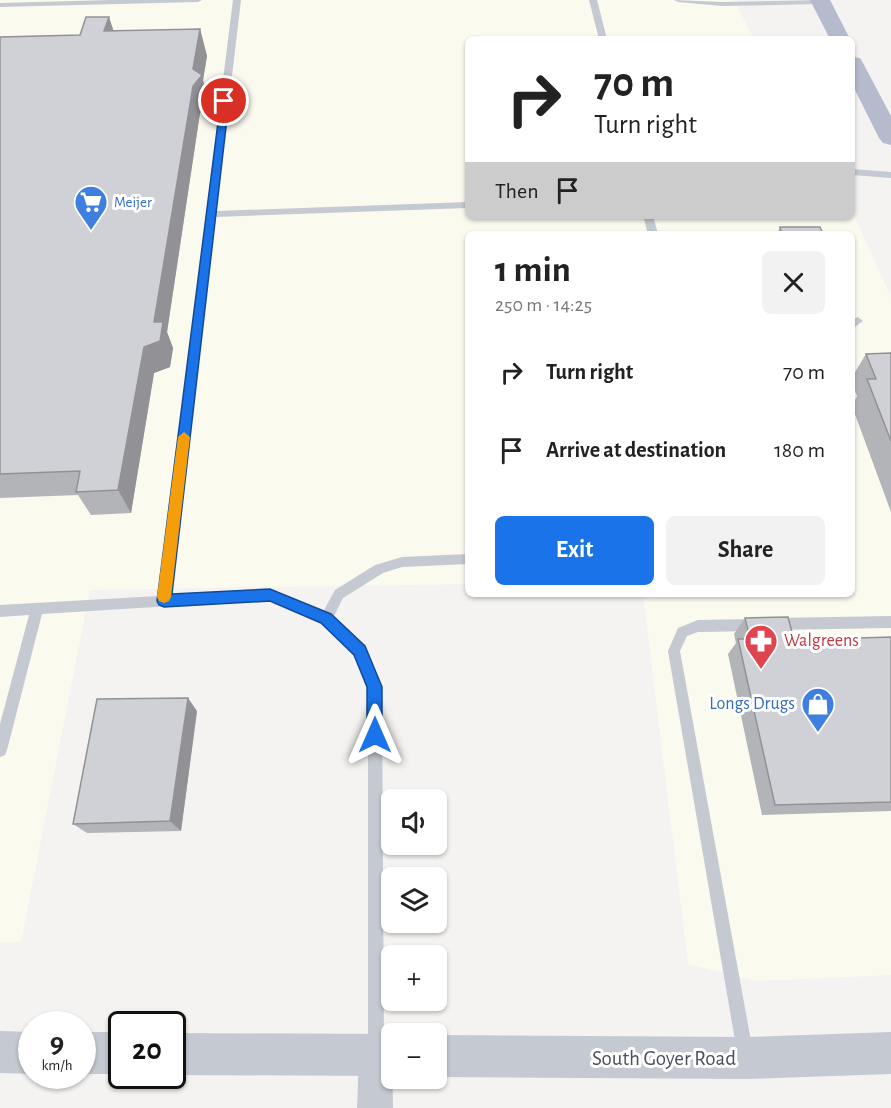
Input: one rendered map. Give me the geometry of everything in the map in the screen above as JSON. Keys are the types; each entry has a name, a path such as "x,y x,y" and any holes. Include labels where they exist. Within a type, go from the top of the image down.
{"main road":[{"path":"820,1 838,36"},
{"path":"855,69 891,138"}],"street":[{"path":"0,1052 18,1053"},
{"name":"South Goyer Road","path":"447,1056 746,1058 891,1053"},
{"path":"186,1054 381,1055"},
{"path":"375,1108 381,1073"}],"lane":[{"path":"0,5 198,0"},
{"path":"164,601 237,0"},
{"path":"592,0 602,36"},
{"path":"678,0 722,4 820,1"},
{"path":"855,172 891,175"},
{"path":"211,214 465,205"},
{"path":"326,618 339,594 379,569 402,562 465,559"},
{"path":"0,610 270,595 326,618 359,651 375,687 383,1023"},
{"path":"0,750 37,609"},
{"path":"746,1058 674,651 682,632 698,626 891,622"}],"shaded area":[{"path":"0,0 734,0 752,36 465,36 465,219 855,218 891,297 891,975 756,981 688,964 643,597 855,597 855,231 465,231 465,584 90,590 21,942 0,943"}],"building":[{"name":"Meijer","path":"86,17 109,17 104,31 200,29 193,69 202,75 193,86 154,322 163,322 160,341 144,347 118,490 76,492 80,471 0,474 0,37 80,35"},
{"path":"780,227 820,227 822,231 781,231"},
{"path":"891,353 891,441 867,379 876,379 866,354"},
{"name":"Longs Drugs","path":"788,617 794,640 891,637 891,802 775,805 738,639 750,639 745,618"},
{"path":"188,698 170,821 73,824 97,699"}],"slow traffic":[{"path":"164,597 184,437"}],"place":[{"name":"Meijer","path":"91,231"},
{"name":"Walgreens","path":"761,670"},
{"name":"Longs Drugs","path":"818,733"}],"route":[{"path":"224,101 164,601 270,595 326,618 359,651 375,687 375,735"}]}
